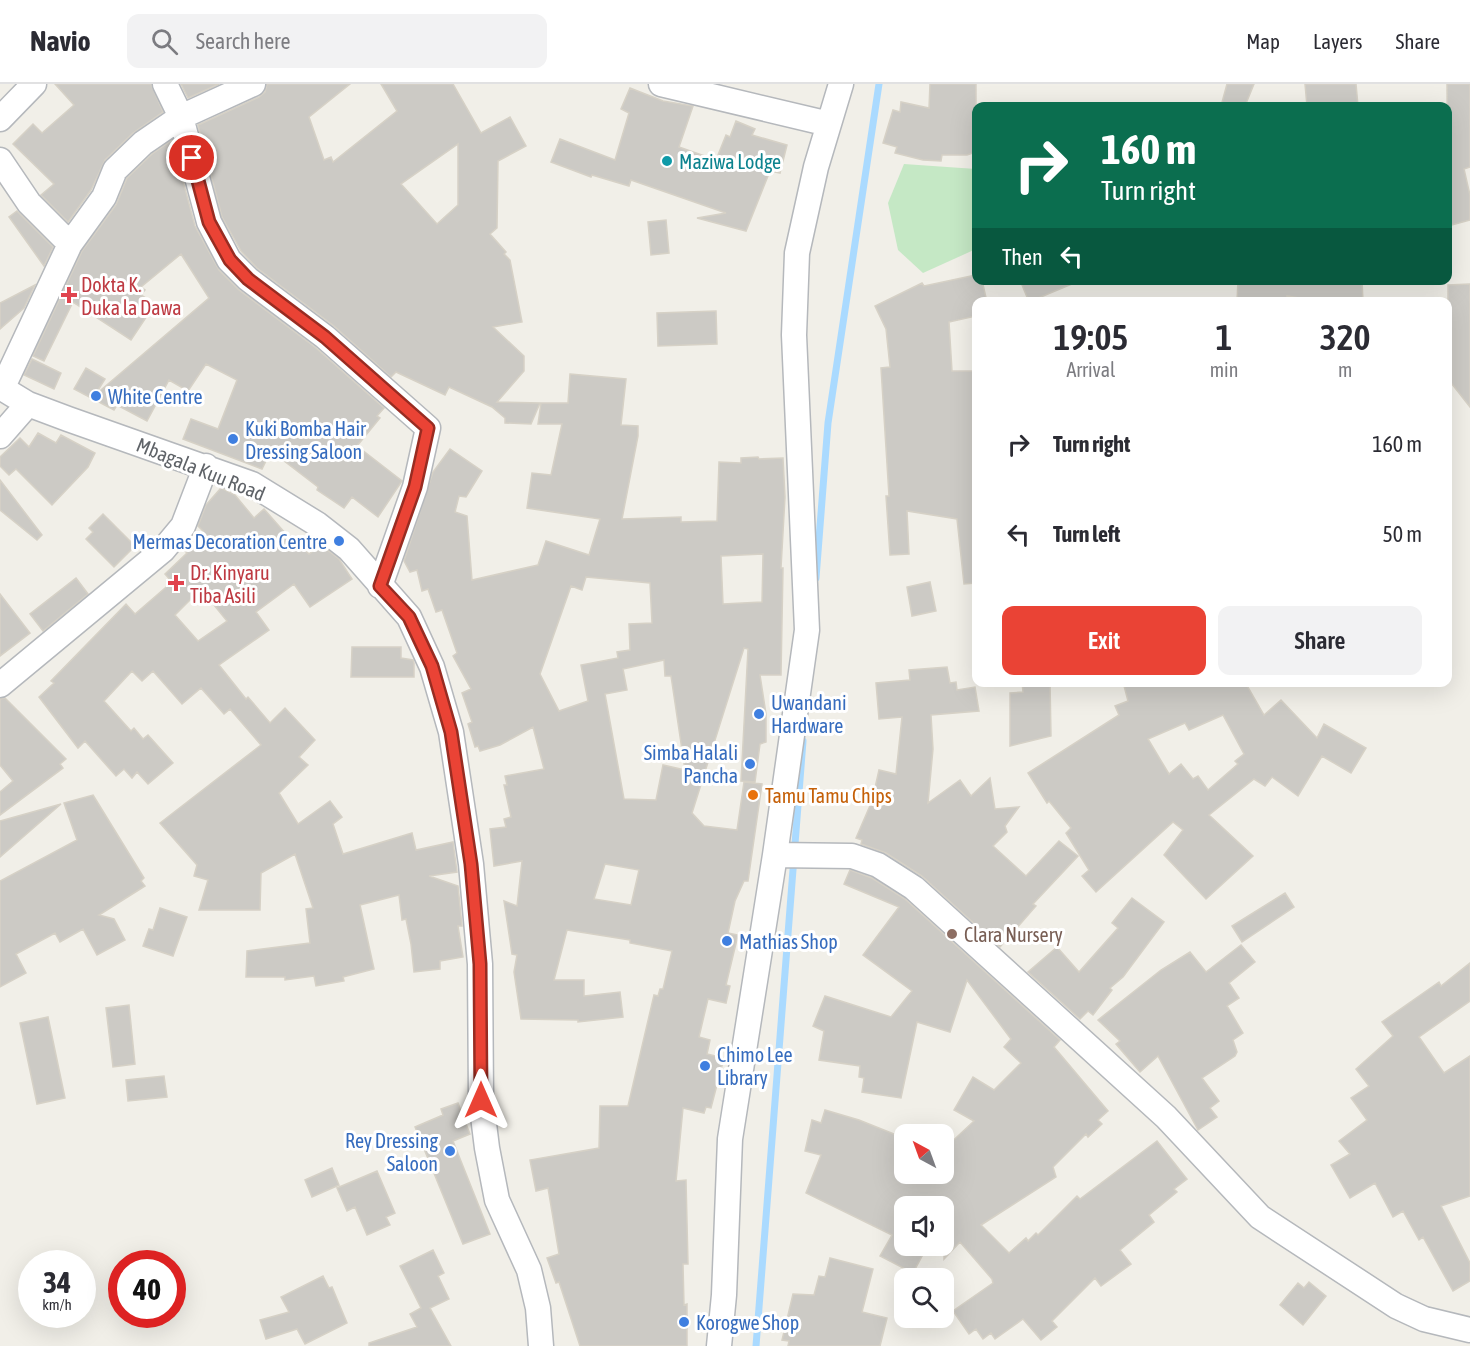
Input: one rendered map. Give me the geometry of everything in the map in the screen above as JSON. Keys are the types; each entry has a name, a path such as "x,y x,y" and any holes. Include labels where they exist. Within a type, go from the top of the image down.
{"street":[{"path":"0,119 34,84"},
{"path":"165,84 181,117 209,222 230,260 248,279 325,337 428,428 415,487 380,586"},
{"path":"1,388 70,244 104,197 115,170 143,143 181,117 253,84"},
{"path":"661,84 829,124"},
{"path":"719,1346 724,1295 730,1139 775,855 807,630 794,335 797,253 816,167 841,84"},
{"path":"0,160 29,203 70,244"},
{"name":"Mbagala Kuu Road","path":"1,388 28,404 252,484 317,524 349,549 409,617 432,666 451,732 471,864 480,964 481,1100 488,1148 497,1200 529,1270 538,1308 541,1346"},
{"path":"0,436 28,404"},
{"path":"0,686 163,550 183,526 206,466"},
{"path":"775,855 852,856 878,865 914,888 1166,1117 1260,1218 1395,1306 1424,1319 1470,1330"}],"green space":[{"path":"904,164 972,169 972,251 923,273 898,250 888,203"}],"building":[{"path":"55,84 151,84 163,112 133,133 105,160 91,190 68,222 41,195 54,184 13,144 33,124 42,133 74,105"},
{"path":"181,84 219,84 188,98"},
{"path":"267,84 350,84 309,117 324,160 331,157 333,162 397,111 381,84 453,84 481,133 510,117 526,146 498,161 497,228 490,234 510,260 522,322 493,327 524,356 524,371 497,402 540,403 531,424 505,423 505,418 492,407 449,387 445,395 396,372 391,377 334,326 257,268 241,251 222,217 198,125 259,97 265,92","holes":["458,144 458,205 437,224 401,184"]},
{"path":"930,84 976,84 976,102 972,102 972,153 942,155 941,161 923,160 895,153 897,147 883,143 893,110 900,112 901,102 929,108"},
{"path":"1227,84 1254,84 1247,102 1222,102"},
{"path":"1305,84 1356,84 1358,102 1307,102"},
{"path":"1447,84 1470,84 1470,167 1464,169 1470,195 1470,220 1452,225 1452,102 1447,102"},
{"path":"630,88 663,101 693,106 679,147 716,160 726,135 730,137 736,121 755,129 752,135 787,145 780,173 770,171 746,231 697,218 726,213 631,180 629,186 592,175 591,177 551,162 560,139 615,160 629,113 621,109"},
{"path":"172,140 195,226 219,270 239,290 316,348 384,408 377,416 380,418 357,446 402,481 378,517 352,497 344,508 317,490 318,487 271,451 262,469 183,439 191,419 218,429 237,380 206,364 188,391 169,380 147,421 117,405 114,410 74,389 86,368 105,379 95,395 209,298 181,254 141,287 145,290 141,295 155,304 131,340 73,302 44,361 33,356 82,251 116,205 127,178 152,154"},
{"path":"17,211 53,247 44,266 9,217"},
{"path":"666,220 669,253 651,255 648,222"},
{"path":"972,276 972,285 983,285 986,297 972,297 972,317 949,322 952,371 972,371 972,583 964,584 957,519 907,511 909,554 890,555 886,496 889,496 881,368 890,367 886,329 875,306 922,283 924,286"},
{"path":"1470,284 1470,407 1452,384 1452,297 1448,297 1448,285"},
{"path":"35,285 24,308 0,329 0,303"},
{"path":"1022,285 1069,285 1041,297 1027,297"},
{"path":"1238,285 1362,285 1363,297 1237,297"},
{"path":"716,311 717,344 658,346 657,313"},
{"path":"32,359 61,373 54,389 24,375"},
{"path":"570,374 626,379 621,425 638,426 638,436 622,519 681,517 681,522 717,521 719,462 741,463 741,458 783,458 785,497 781,568 783,568 781,675 760,675 766,714 766,742 760,744 755,782 741,781 748,649 744,648 692,813 704,826 737,830 744,782 762,784 748,881 744,881 735,901 728,933 738,935 726,985 730,986 726,1003 708,999 699,1037 710,1040 707,1054 724,1058 711,1108 706,1107 704,1113 683,1108 676,1181 686,1180 688,1264 683,1264 684,1305 687,1304 687,1346 580,1346 559,1282 556,1283 547,1258 559,1254 548,1188 536,1191 530,1160 599,1148 600,1106 628,1106 654,995 658,996 660,989 663,989 672,951 630,943 630,940 567,930 554,980 584,980 584,996 620,992 623,1017 578,1022 578,1020 521,1019 514,972 517,955 512,954 504,901 517,906 522,861 494,866 490,829 506,827 504,819 511,817 504,785 507,785 505,776 544,769 533,727 500,745 480,751 478,746 475,747 468,724 472,722 462,693 471,689 453,656 457,653 442,610 436,612 428,589 422,591 417,570 410,572 404,561 433,472 450,449 482,471 466,497 459,496 455,512 467,516 472,580 538,565 546,541 589,555 600,519 527,508 532,473 551,475 562,424 538,424 541,403 568,403","holes":["763,554 762,602 723,604 721,556","586,577 650,583 652,623 629,624 630,650 617,652 618,658 581,665 588,701 559,711 540,674 571,586 582,590","664,660 665,676 671,676 685,770 663,765 656,800 624,799 605,694 627,690 623,669","605,864 639,870 631,905 594,899"]},
{"path":"38,433 56,443 61,435 95,453 88,467 52,505 16,469 9,475 0,466 0,457 20,438 29,447"},
{"path":"0,480 42,535 37,540 0,510"},
{"path":"221,488 235,495 254,518 264,509 286,534 309,554 321,545 339,559 352,579 310,607 294,584 256,612 269,630 219,665 246,699 248,697 270,723 285,708 315,740 299,757 308,765 279,793 298,824 330,801 342,817 333,824 343,854 412,833 416,850 453,842 457,872 429,876 458,886 462,926 458,926 463,957 440,961 440,969 414,972 411,944 406,919 402,920 399,895 360,905 374,969 343,977 344,981 316,986 314,976 285,980 285,977 246,977 247,951 310,943 306,909 313,908 295,854 261,873 260,910 199,910 208,880 194,876 197,865 160,823 261,745 230,709 224,714 201,688 182,704 153,671 142,681 132,671 104,701 131,731 134,728 143,739 148,735 173,763 148,784 137,772 132,778 124,769 116,776 85,741 78,748 39,697 54,683 51,681 126,604 135,614 172,582 165,574 187,553 184,550 203,531 198,526 206,505","holes":["201,589 227,621 198,641 175,615"]},
{"path":"103,514 135,546 114,567 86,539 93,532 89,528"},
{"path":"76,578 88,594 43,631 30,614"},
{"path":"930,582 936,611 912,616 907,587"},
{"path":"0,594 30,633 0,656"},
{"path":"352,647 401,647 401,658 413,660 414,677 351,677"},
{"path":"947,667 950,683 956,682 957,690 975,687 979,711 931,715 933,749 928,803 960,780 971,796 990,778 995,809 1019,807 1005,826 1007,832 993,846 1026,876 1059,841 1078,856 1033,904 1036,906 1000,947 922,876 886,853 861,844 862,840 856,838 872,801 879,770 896,774 902,717 879,719 876,683 910,680 909,670"},
{"path":"1022,687 1050,687 1051,736 1010,746 1010,693 1023,692"},
{"path":"1124,687 1248,687 1264,715 1281,700 1317,738 1324,724 1366,748 1351,773 1322,756 1298,796 1272,777 1265,786 1254,779 1209,815 1253,856 1206,899 1164,855 1183,830 1173,822 1096,892 1082,876 1089,870 1066,833 1071,828 1049,801 1047,803 1028,773 1119,715 1115,706 1128,701","holes":["1223,715 1244,754 1235,761 1238,764 1208,790 1198,776 1193,779 1181,764 1169,774 1148,739 1185,723 1189,730"]},
{"path":"5,698 66,759 60,764 63,768 0,815 0,792 13,781 0,765 0,699"},
{"path":"93,795 144,878 141,881 145,886 99,915 114,919 125,940 97,955 83,929 60,942 55,933 16,954 26,973 0,987 0,881 77,840 64,803"},
{"path":"61,804 0,857 0,821"},
{"path":"850,870 872,878 905,899 1060,1040 1054,1047 1108,1111 1098,1120 1102,1124 1088,1137 1086,1134 1053,1167 1056,1177 981,1225 1009,1253 1026,1238 1028,1241 1036,1233 1038,1235 1077,1196 1080,1199 1157,1141 1187,1179 1174,1189 1177,1192 1149,1215 1154,1222 1120,1250 1131,1264 1101,1286 1095,1278 1052,1321 1057,1327 1041,1340 1023,1319 995,1339 991,1333 983,1339 976,1329 969,1334 954,1312 993,1283 960,1242 954,1248 954,1196 894,1196 894,1256 922,1256 916,1268 903,1268 880,1256 892,1235 806,1193 821,1155 805,1151 812,1120 821,1123 825,1110 894,1134 894,1184 954,1184 954,1140 974,1121 954,1110 973,1077 994,1090 1021,1063 1004,1047 1011,1039 967,980 950,1032 917,1022 901,1098 862,1092 864,1078 859,1077 860,1066 819,1060 824,1031 813,1026 825,996 891,1017 912,991 863,955 899,907 844,884"},
{"path":"1285,893 1294,907 1242,942 1232,926"},
{"path":"1132,898 1164,922 1123,977 1110,988 1112,990 1093,1015 1088,1011 1080,1019 1028,972 1057,947 1079,972 1118,928 1112,923"},
{"path":"160,908 187,917 173,956 143,946 149,929 153,930"},
{"path":"1241,945 1255,962 1229,983 1239,998 1227,1006 1243,1033 1233,1040 1237,1052 1235,1056 1202,1078 1219,1101 1210,1108 1217,1117 1198,1130 1158,1056 1140,1072 1116,1044 1120,1041 1098,1020 1161,970 1190,952 1206,972"},
{"path":"1470,963 1470,1001 1419,1037 1444,1073 1470,1056 1470,1196 1441,1206 1470,1263 1470,1281 1453,1291 1423,1237 1419,1240 1403,1211 1393,1217 1375,1183 1350,1198 1331,1165 1350,1154 1339,1141 1367,1120 1351,1098 1369,1086 1356,1069 1393,1036 1382,1022 1439,982 1441,986"},
{"path":"129,1005 135,1064 113,1067 106,1008"},
{"path":"48,1017 65,1098 37,1104 20,1023"},
{"path":"164,1076 167,1097 128,1101 126,1080"},
{"path":"458,1103 470,1134 453,1141 490,1234 463,1244 415,1127 443,1115 441,1109"},
{"path":"332,1168 339,1185 312,1197 305,1180"},
{"path":"377,1171 395,1213 386,1217 390,1225 367,1235 355,1207 347,1211 337,1188"},
{"path":"433,1250 444,1273 438,1276 449,1299 430,1308 451,1346 369,1346 369,1343 417,1327 410,1314 421,1308 400,1266"},
{"path":"830,1258 873,1269 862,1312 887,1318 880,1346 788,1346 789,1341 782,1340 793,1294 814,1295 819,1276 825,1277"},
{"path":"323,1276 329,1288 332,1287 347,1323 305,1344 297,1329 266,1339 260,1320 289,1312 281,1297"},
{"path":"1309,1282 1326,1296 1303,1325 1280,1305 1298,1283 1304,1288"}],"waterway":[{"path":"816,578 828,423 879,84"},
{"path":"756,1346 803,741"}],"place":[{"name":"Maziwa Lodge","path":"667,161"},
{"name":"Dokta K. Duka la Dawa","path":"69,295"},
{"name":"White Centre","path":"96,396"},
{"name":"Kuki Bomba Hair Dressing Saloon","path":"233,439"},
{"name":"Mermas Decoration Centre","path":"339,541"},
{"name":"Dr. Kinyaru Tiba Asili","path":"176,583"},
{"name":"Uwandani Hardware","path":"759,714"},
{"name":"Simba Halali Pancha","path":"750,764"},
{"name":"Tamu Tamu Chips","path":"753,795"},
{"name":"Clara Nursery","path":"952,934"},
{"name":"Mathias Shop","path":"727,941"},
{"name":"Chimo Lee Library","path":"705,1066"},
{"name":"Rey Dressing Saloon","path":"450,1151"},
{"name":"Korogwe Shop","path":"684,1322"}],"route":[{"path":"192,158 209,222 219,244 230,260 248,279 325,337 428,428 415,487 380,586 409,617 432,666 451,732 471,864 480,964 481,1100"}]}
